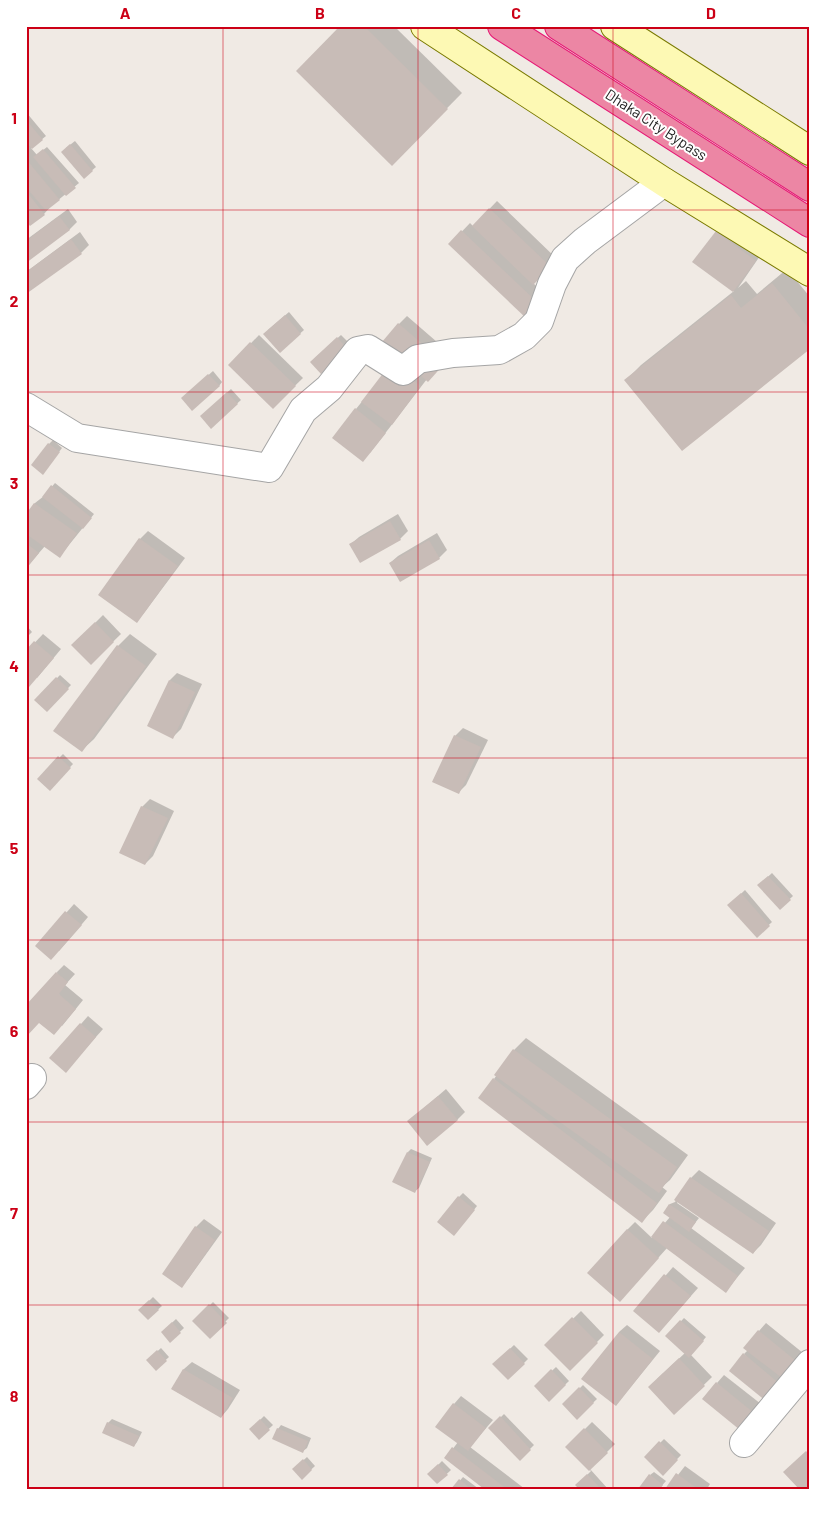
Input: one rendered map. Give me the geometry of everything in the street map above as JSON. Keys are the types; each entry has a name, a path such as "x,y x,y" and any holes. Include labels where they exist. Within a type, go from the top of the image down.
{"highway":[{"name":"Dhaka City Bypass","path":"502,26 810,223"},
{"name":"Dhaka City Bypass","path":"559,26 810,187"}],"main road":[{"path":"425,26 664,182 810,272"},
{"path":"615,26 810,151"}],"street":[{"path":"26,407 76,438 269,468 303,410 329,388 358,351 368,349 403,371 418,359 453,353 499,350 524,336 540,321 552,284 565,259 585,241 664,182"},
{"path":"744,1443 810,1364"}],"building":[{"path":"340,26 364,26 448,109 392,166 296,71"},
{"path":"26,120 43,140 32,149 26,142"},
{"path":"70,144 93,171 84,179 61,152"},
{"path":"43,149 76,188 66,196 33,157"},
{"path":"26,159 60,200 46,211 26,187"},
{"path":"26,191 45,215 30,226 26,221"},
{"path":"489,208 551,267 533,285 472,226"},
{"path":"59,216 70,230 26,263 26,241"},
{"path":"461,230 540,305 527,319 448,244"},
{"path":"716,231 756,261 733,292 692,262"},
{"path":"71,239 82,254 26,294 26,272"},
{"path":"772,283 810,330 810,349 682,451 624,380 731,295 741,308"},
{"path":"285,315 301,334 280,353 263,334"},
{"path":"398,323 445,363 428,382 382,342"},
{"path":"337,337 348,350 321,374 310,362"},
{"path":"250,342 296,386 273,409 228,365"},
{"path":"391,363 421,386 392,425 361,402"},
{"path":"208,374 220,386 192,411 181,398"},
{"path":"227,392 238,404 211,429 200,416"},
{"path":"355,408 386,433 363,462 332,438"},
{"path":"48,443 60,452 43,475 31,465"},
{"path":"51,485 92,518 83,529 42,497"},
{"path":"34,503 77,533 60,558 26,534 26,514"},
{"path":"390,521 401,540 360,563 349,544"},
{"path":"139,538 178,566 137,623 98,595"},
{"path":"429,540 440,559 400,582 389,563"},
{"path":"26,543 39,553 26,569"},
{"path":"95,622 114,642 91,665 71,645"},
{"path":"34,641 54,658 29,687 26,684 26,650"},
{"path":"117,645 146,666 82,752 53,731"},
{"path":"56,677 69,689 47,712 34,700"},
{"path":"169,680 195,692 173,739 147,726"},
{"path":"454,735 481,747 459,794 432,782"},
{"path":"58,756 71,768 50,791 37,779"},
{"path":"141,806 168,818 145,865 119,853"},
{"path":"768,876 791,900 780,910 757,885"},
{"path":"741,893 770,926 757,938 727,905"},
{"path":"65,911 82,925 51,960 35,946"},
{"path":"56,972 68,982 59,994 76,1009 54,1035 39,1023 26,1037 26,1005"},
{"path":"80,1023 96,1037 66,1073 49,1058"},
{"path":"513,1049 677,1167 659,1193 494,1075"},
{"path":"493,1078 657,1203 642,1223 478,1098"},
{"path":"438,1096 458,1120 427,1146 407,1121"},
{"path":"407,1152 430,1162 415,1193 392,1182"},
{"path":"690,1177 769,1231 753,1254 674,1200"},
{"path":"458,1196 475,1210 454,1236 437,1222"},
{"path":"669,1204 696,1222 689,1232 663,1213"},
{"path":"663,1221 738,1276 726,1293 651,1237"},
{"path":"195,1226 215,1240 182,1288 162,1274"},
{"path":"627,1229 659,1258 620,1302 587,1273"},
{"path":"664,1274 691,1296 659,1333 633,1311"},
{"path":"149,1300 159,1310 148,1320 138,1310"},
{"path":"209,1304 227,1323 210,1339 192,1321"},
{"path":"572,1317 598,1343 570,1371 544,1345"},
{"path":"680,1320 704,1341 689,1358 665,1336"},
{"path":"172,1322 181,1333 170,1343 161,1332"},
{"path":"758,1330 796,1361 782,1378 743,1348"},
{"path":"619,1332 653,1359 616,1406 581,1379"},
{"path":"510,1348 525,1364 508,1380 492,1364"},
{"path":"157,1350 167,1361 156,1371 146,1360"},
{"path":"743,1353 781,1385 767,1402 729,1371"},
{"path":"679,1358 705,1386 674,1415 648,1387"},
{"path":"183,1369 233,1398 221,1418 171,1389"},
{"path":"551,1369 566,1385 549,1402 534,1386"},
{"path":"716,1382 754,1413 740,1430 702,1399"},
{"path":"579,1387 594,1403 577,1420 562,1404"},
{"path":"453,1403 486,1428 468,1451 435,1427"},
{"path":"500,1416 531,1450 520,1461 488,1428"},
{"path":"260,1419 270,1430 259,1440 249,1429"},
{"path":"107,1422 139,1436 134,1447 102,1433"},
{"path":"277,1428 308,1441 303,1453 272,1439"},
{"path":"584,1428 608,1453 589,1471 565,1447"},
{"path":"659,1441 678,1460 663,1476 644,1457"},
{"path":"452,1447 507,1489 484,1489 444,1458"},
{"path":"806,1451 810,1455 810,1489 799,1489 783,1472"},
{"path":"303,1459 312,1470 302,1480 292,1469"},
{"path":"438,1464 448,1475 437,1484 427,1474"},
{"path":"676,1473 698,1489 665,1489"},
{"path":"587,1474 601,1489 579,1489 575,1485"},
{"path":"649,1474 663,1485 660,1489 638,1489"},
{"path":"459,1479 471,1489 451,1489"}]}
